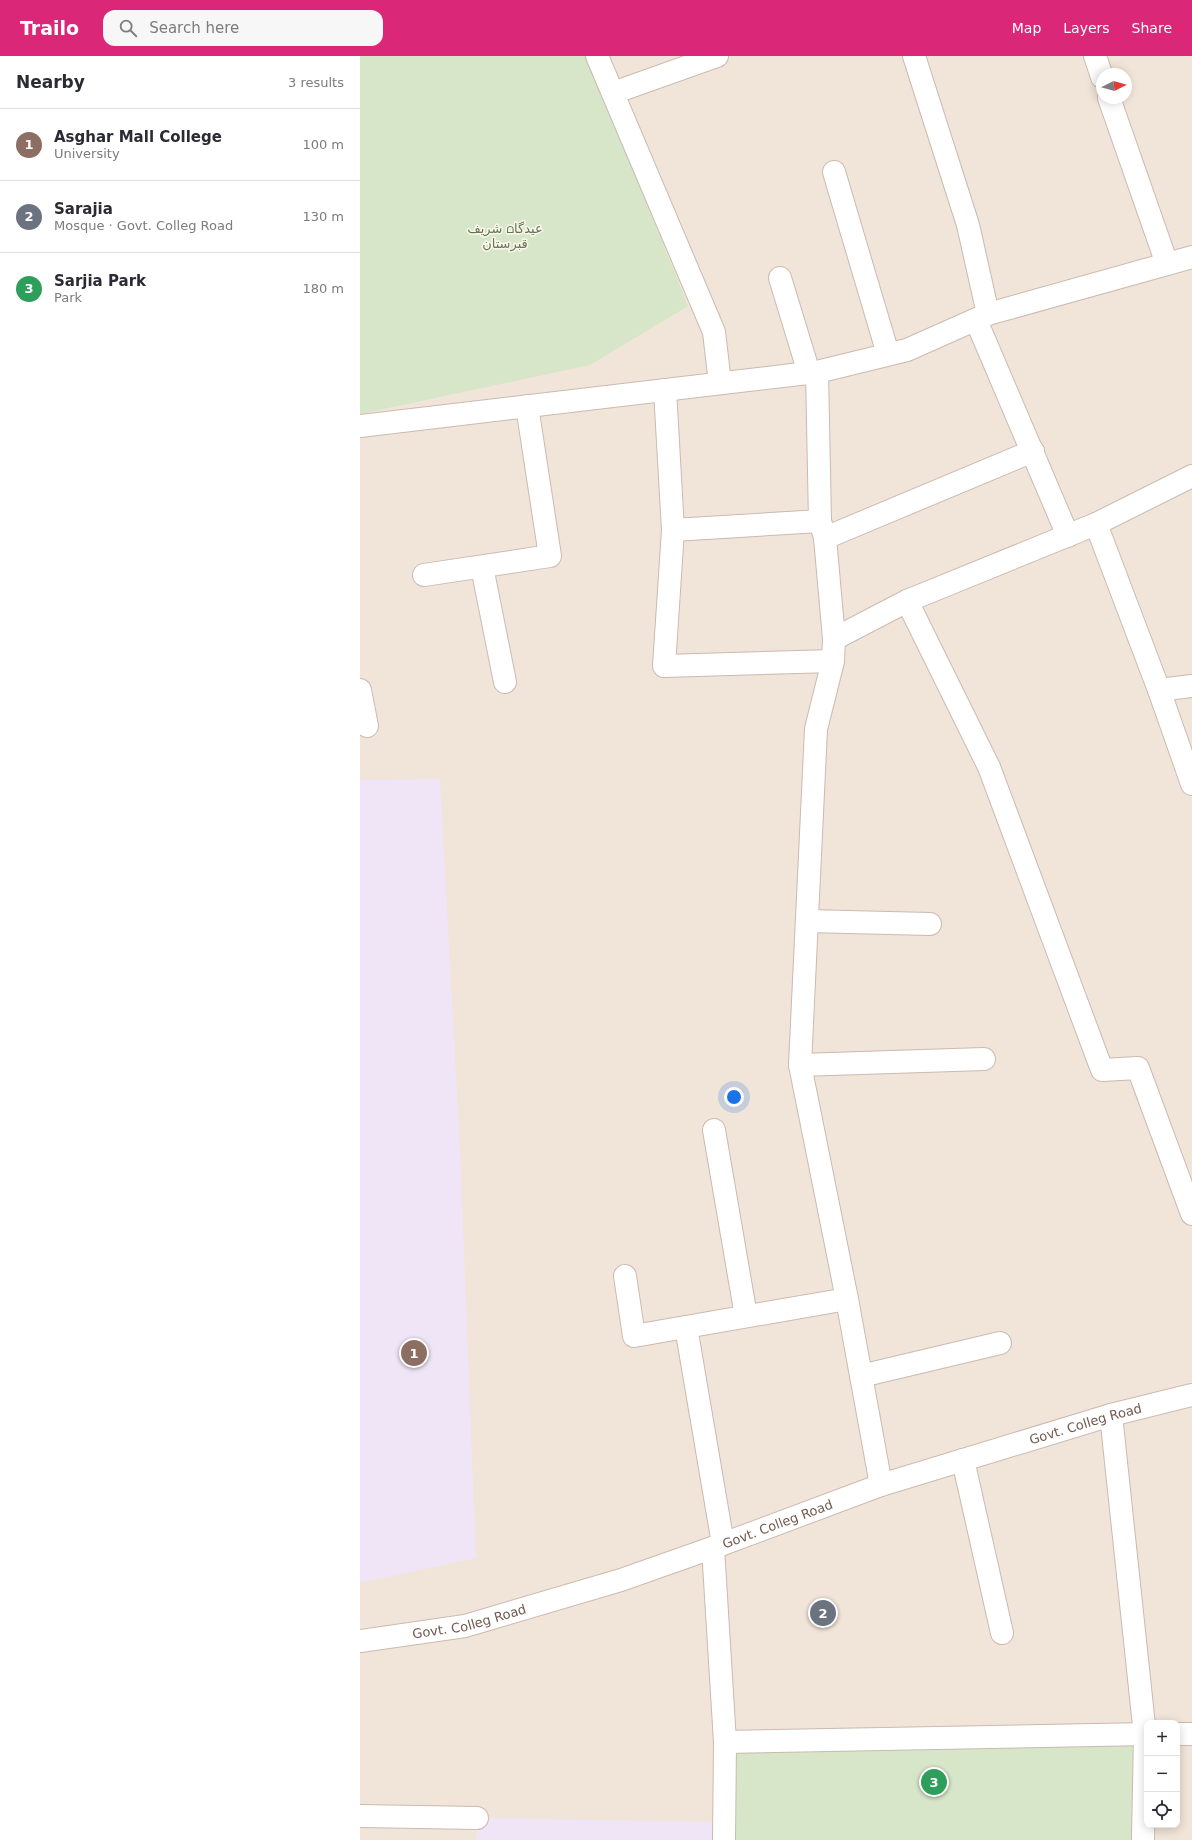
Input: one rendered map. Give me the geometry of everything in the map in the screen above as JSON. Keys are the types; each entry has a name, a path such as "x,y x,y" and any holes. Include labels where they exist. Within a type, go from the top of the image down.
{"street":[{"path":"598,56 714,332 720,383"},
{"path":"613,93 718,56"},
{"path":"914,56 968,226 982,317 1033,451 1068,536"},
{"path":"1095,56 1099,68"},
{"path":"1111,104 1167,264"},
{"path":"834,172 888,354"},
{"path":"360,426 813,373 907,350 982,317 1192,257"},
{"path":"780,278 813,373 822,529 834,639 833,661 816,729 800,1065 847,1299 881,1485"},
{"path":"665,390 673,530 664,666 833,661"},
{"path":"424,575 550,556 527,406"},
{"path":"673,530 822,529 1033,451"},
{"path":"834,639 907,601 1096,524 1192,476"},
{"path":"1096,524 1159,690 1192,784"},
{"path":"482,567 505,682"},
{"path":"907,601 989,766 1102,1070 1138,1068 1192,1214"},
{"path":"1159,690 1192,686"},
{"path":"360,690 367,726"},
{"path":"807,921 930,924"},
{"path":"800,1065 984,1059"},
{"path":"714,1130 746,1316"},
{"path":"625,1276 634,1336 847,1299"},
{"path":"686,1327 718,1546 726,1742 724,1840"},
{"path":"861,1376 1000,1343"},
{"name":"Govt. Colleg Road","path":"360,1641 465,1626 621,1580 718,1546 881,1485 1111,1414 1192,1395"},
{"path":"1111,1414 1144,1720"},
{"path":"963,1460 1002,1633"},
{"path":"726,1742 1144,1734"},
{"path":"1180,1734 1192,1734"},
{"path":"1143,1840 1145,1756"},
{"path":"360,1816 477,1818"}],"shaded area":[{"path":"360,56 1192,56 1192,1840 360,1840"},
{"path":"440,779 460,1148 476,1558 360,1583 360,780"},
{"path":"477,1818 724,1822 724,1840 476,1840"}],"green space":[{"name":"عیدگاہ شریف قبرستان","path":"360,56 588,56 688,306 590,365 360,414"},
{"path":"1144,1735 1143,1840 724,1840 725,1742"}],"place":[{"name":"Asghar Mall College","path":"414,1353"},
{"name":"Sarajia","path":"823,1613"},
{"name":"Sarjia Park","path":"934,1782"}]}
